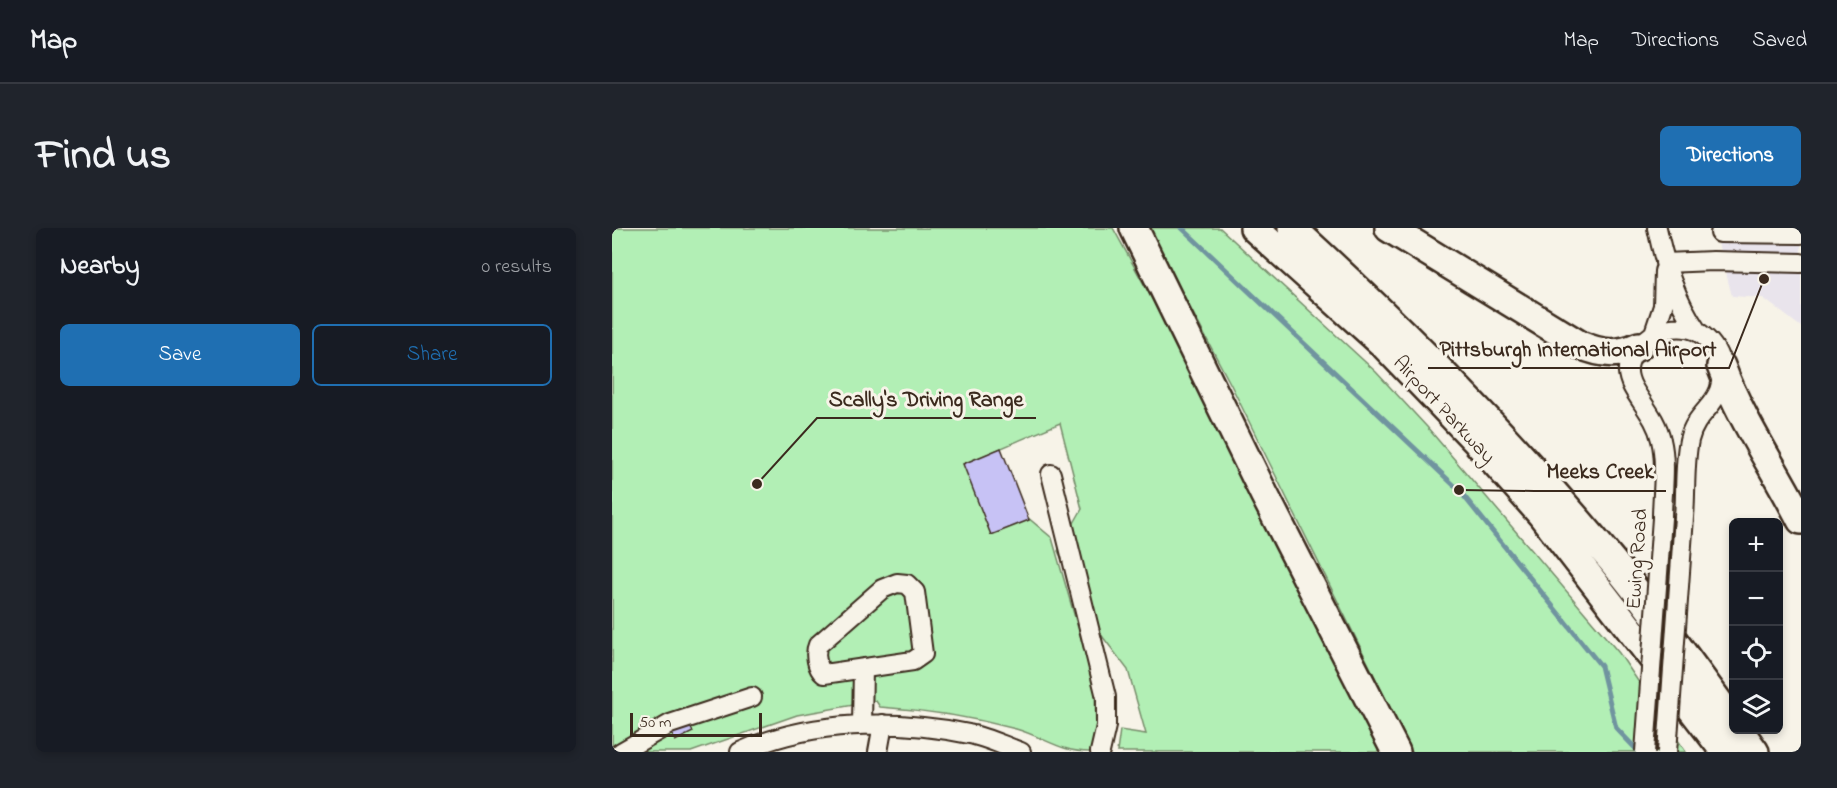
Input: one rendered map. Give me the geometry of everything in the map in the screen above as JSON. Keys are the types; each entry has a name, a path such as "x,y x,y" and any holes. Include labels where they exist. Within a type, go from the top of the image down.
{"highway":[{"path":"1134,228 1264,494 1396,752"},
{"name":"Airport Parkway","path":"1254,228 1383,344 1484,450 1541,514 1725,752"},
{"name":"Airport Parkway","path":"1292,228 1403,334 1537,475 1614,564 1729,716"},
{"path":"1389,228 1580,345 1597,352 1618,354 1647,340"},
{"path":"1721,366 1732,399 1774,468 1801,520"},
{"path":"1742,734 1755,752"}],"street":[{"path":"1657,228 1665,263 1680,304 1697,331 1717,352 1721,366 1719,393 1692,430 1689,442 1667,752"},
{"path":"1720,233 1801,234"},
{"path":"1665,263 1713,261 1801,263"},
{"name":"Ewing Road","path":"1645,752 1662,518 1662,440 1652,416 1633,391 1628,377 1629,363 1647,340 1663,306 1662,283 1665,263"},
{"path":"1647,340 1670,328 1697,331"},
{"path":"1051,474 1106,697 1106,726 1100,752"},
{"path":"897,583 907,584 915,592 923,654 913,662 863,668 824,674 820,670 815,651 818,645 882,589 897,583"},
{"path":"862,725 863,668"},
{"path":"621,752 670,724 752,697"},
{"path":"878,752 883,724"},
{"path":"740,752 759,743 828,728 883,724 970,734 1021,752"}],"shaded area":[{"path":"1714,228 1801,228 1801,327 1763,298 1732,296"}],"green space":[{"path":"612,228 1113,228 1179,348 1250,497 1380,752 1117,752 1120,730 1146,734 1128,670 1093,624 1058,551 1082,509 1060,423 964,464 1052,538 1095,687 1096,739 1090,752 1070,750 1016,729 948,715 880,707 876,701 797,715 691,752 612,752"},
{"path":"1148,228 1220,228 1376,372 1427,427 1619,653 1686,752 1412,752 1231,385"}],"building":[{"path":"1001,448 1029,520 991,535 963,464"},
{"path":"688,723 693,732 675,741 671,732"}],"waterway":[{"path":"1182,228 1459,490 1601,666 1616,728 1639,752"}],"place":[{"name":"Pittsburgh International Airport","path":"1764,279"},
{"name":"Scally's Driving Range","path":"757,484"},
{"name":"Meeks Creek","path":"1459,490"}]}
